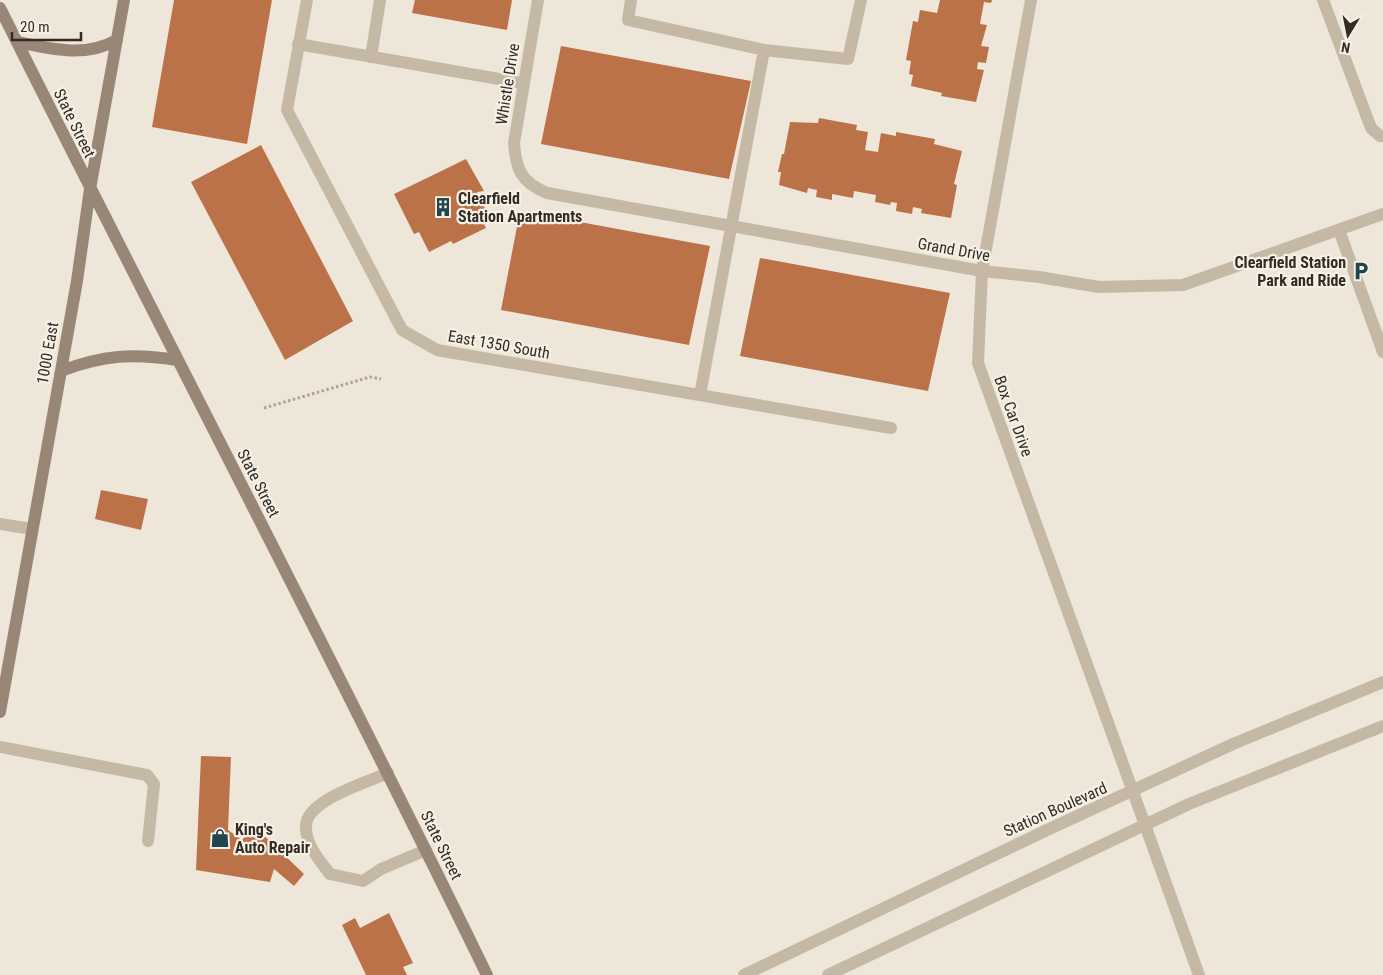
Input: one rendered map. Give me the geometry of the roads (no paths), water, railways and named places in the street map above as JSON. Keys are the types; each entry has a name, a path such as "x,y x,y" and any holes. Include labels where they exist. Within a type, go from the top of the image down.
{"main road":[{"name":"1000 East","path":"0,712 78,281 90,189 124,0"},
{"name":"State Street","path":"0,8 90,189 388,773 487,975"},
{"path":"17,42 52,49 87,51 103,48 117,40"},
{"path":"61,372 86,362 112,356 145,355 177,360"}],"street":[{"name":"East 1350 South","path":"307,0 287,110 402,330 437,350 891,428"},
{"path":"371,57 380,0"},
{"name":"Whistle Drive","path":"520,172 515,160 514,143 522,83 538,0"},
{"path":"631,0 628,20 764,50 848,59 861,0"},
{"name":"Box Car Drive","path":"1031,0 982,271 978,362 1199,975"},
{"path":"1323,0 1371,128 1380,136 1383,136"},
{"path":"298,44 522,83"},
{"path":"700,395 764,50"},
{"name":"Grand Drive","path":"520,172 531,186 547,193 982,271 1039,277 1099,287 1184,286 1383,214"},
{"path":"1339,230 1383,352"},
{"path":"0,524 32,529"},
{"name":"Station Boulevard","path":"744,975 1233,744 1383,682"},
{"path":"828,975 1189,804 1383,726"},
{"path":"0,747 148,775 154,784 148,841"},
{"path":"388,773 342,792 311,810 306,825 312,849 330,874 363,881 381,870 426,850"}],"place":[{"name":"Clearfield Station Apartments","path":"443,207"},
{"name":"Clearfield Station Park and Ride","path":"1361,271"},
{"name":"King's Auto Repair","path":"220,838"}]}
